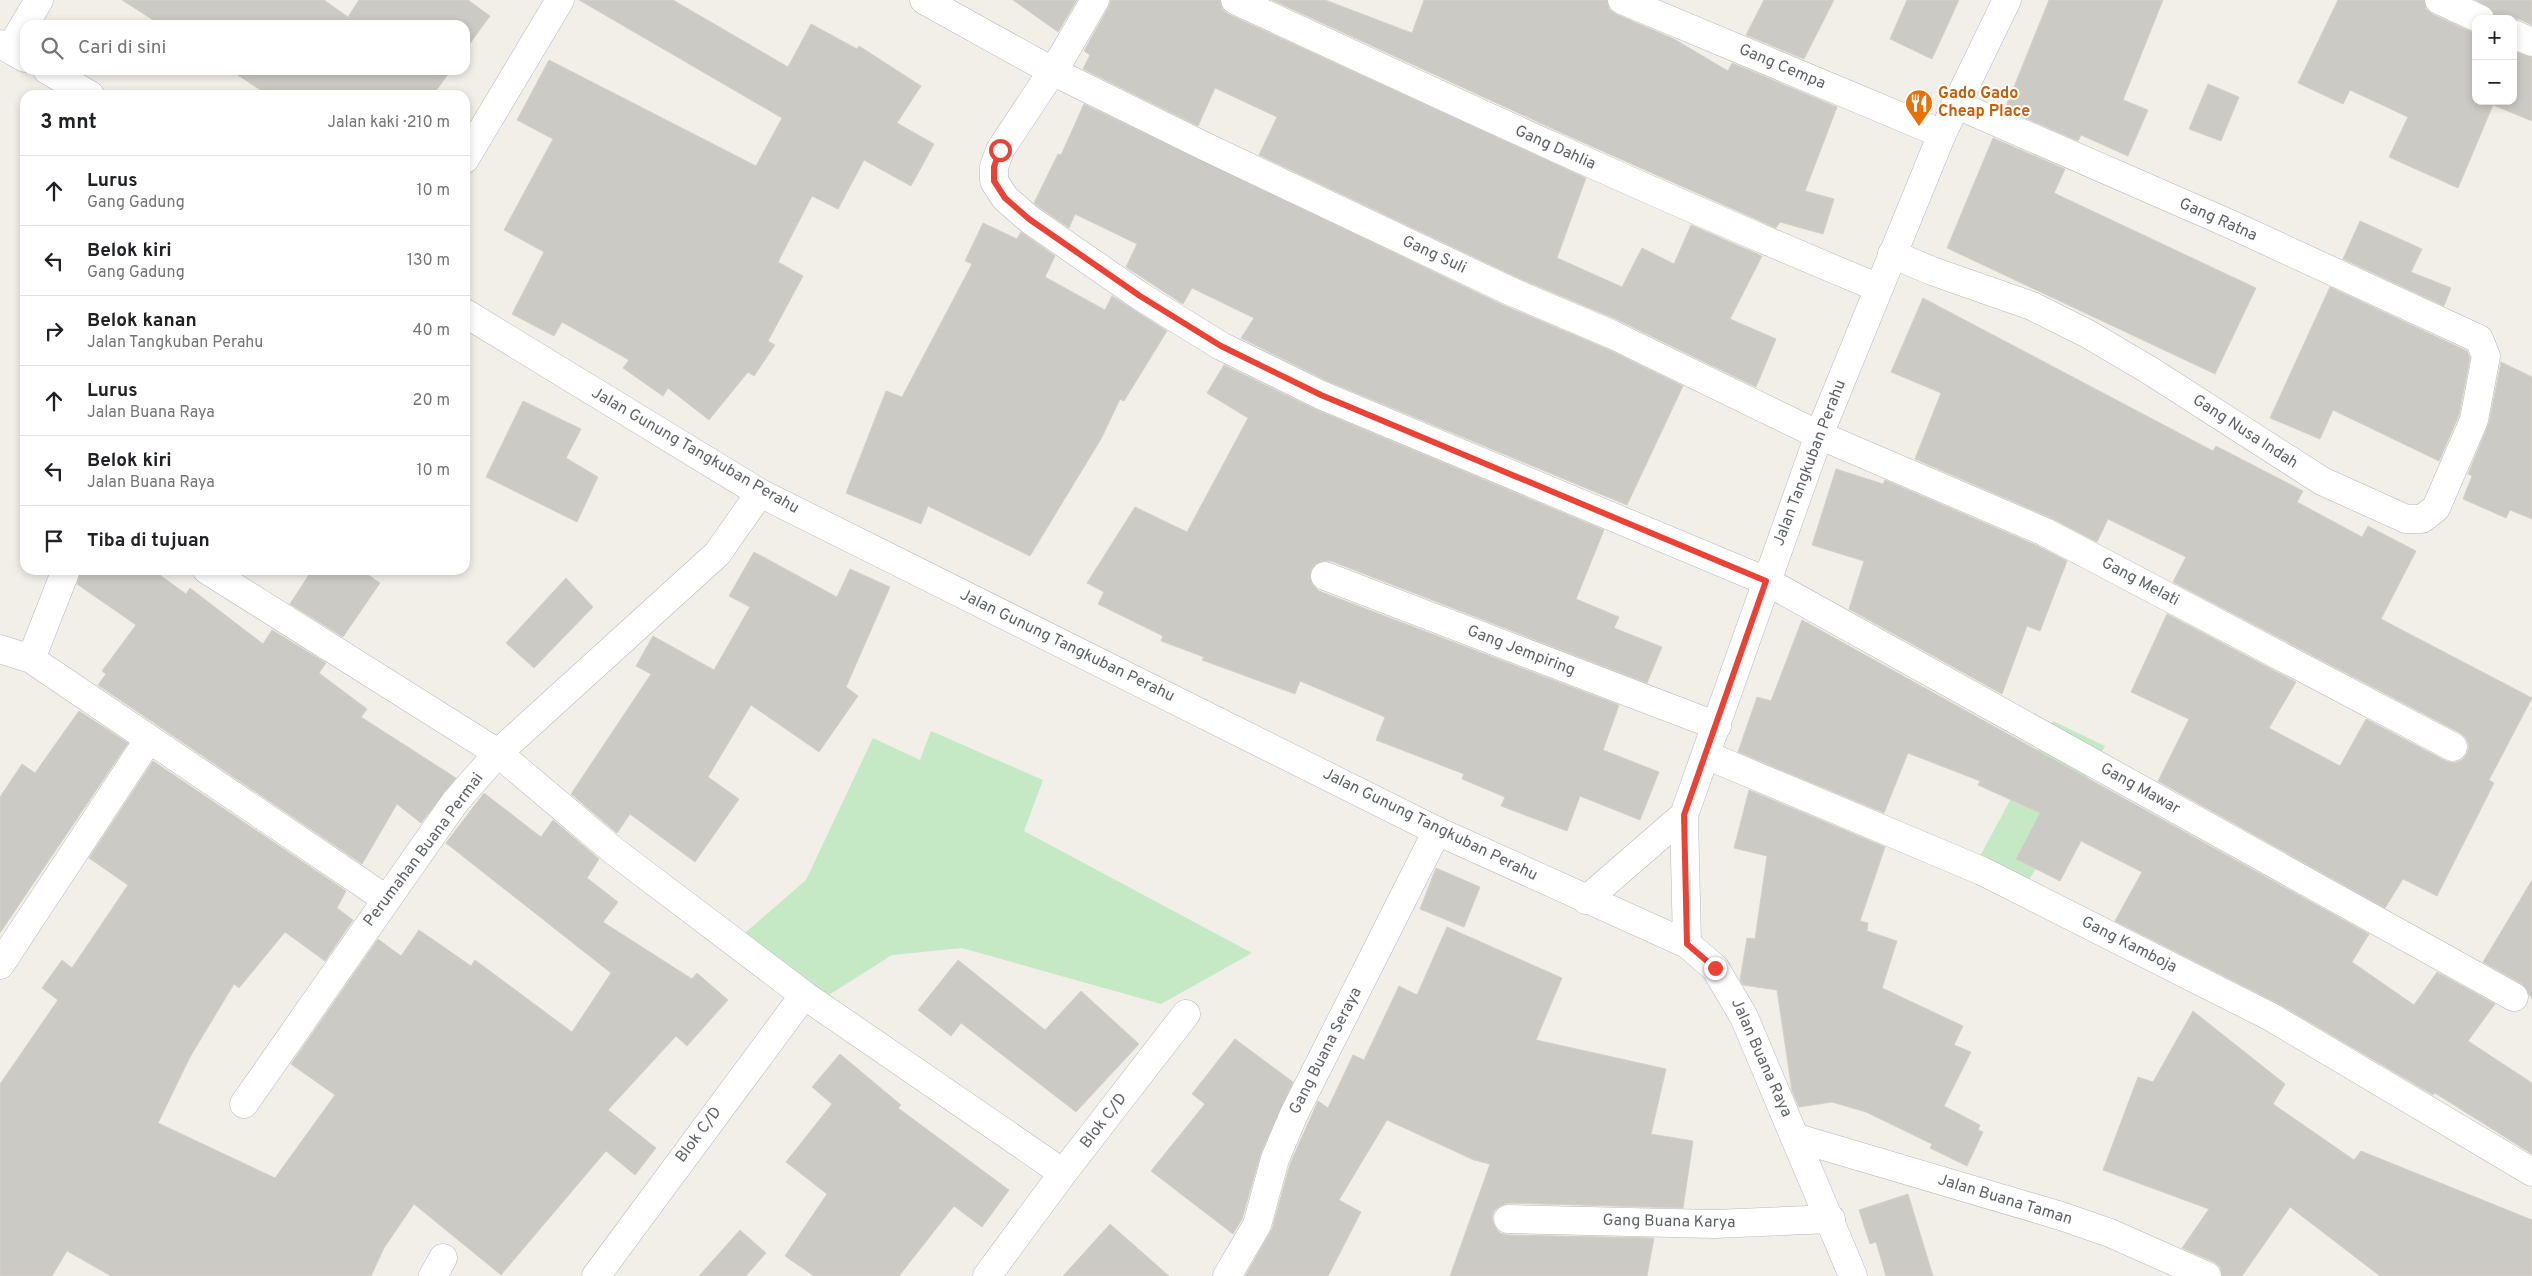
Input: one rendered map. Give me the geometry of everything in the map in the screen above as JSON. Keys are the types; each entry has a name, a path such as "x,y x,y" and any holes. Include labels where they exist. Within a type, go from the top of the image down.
{"street":[{"path":"28,20 39,0"},
{"path":"470,151 560,0"},
{"name":"Gang Suli","path":"924,0 1052,71 1240,163 1510,291 1611,334 1819,435"},
{"name":"Gang Mawar","path":"1095,0 1052,71 1000,150 994,167 994,181 1005,198 1029,219 1140,296 1221,346 1321,395 1766,581 2514,997"},
{"name":"Gang Dahlia","path":"1235,0 1705,216 1879,288"},
{"name":"Gang Cempa","path":"1622,0 1942,134"},
{"name":"Jalan Tangkuban Perahu","path":"1586,900 1684,815 1819,435 1954,104 2007,0"},
{"path":"2439,0 2472,15"},
{"path":"12,50 20,35"},
{"path":"2517,36 2532,42"},
{"path":"56,75 81,90"},
{"name":"Gang Ratna","path":"1954,104 2230,224 2479,339"},
{"name":"Gang Nusa Indah","path":"1892,254 1932,271 2032,306 2088,334 2149,370 2322,481 2406,519 2422,519 2436,508 2474,420 2486,356 2479,339"},
{"name":"Jalan Gunung Tangkuban Perahu","path":"470,316 760,493 1437,831 1586,900 1687,944"},
{"name":"Gang Melati","path":"1819,435 2045,532 2453,747"},
{"name":"Perumahan Buana Permai","path":"244,1104 455,802 498,753 717,554 760,493"},
{"path":"30,659 64,575"},
{"path":"215,575 498,753 614,851 804,995 1063,1172"},
{"name":"Gang Jempiring","path":"1324,576 1717,726"},
{"path":"0,649 30,659 386,899"},
{"path":"0,965 149,739"},
{"name":"Gang Kamboja","path":"1706,755 1982,871 2245,1004 2532,1172"},
{"path":"1684,815 1687,944"},
{"name":"Gang Buana Seraya","path":"1226,1276 1257,1225 1275,1159 1294,1114 1437,831"},
{"name":"Jalan Buana Raya","path":"1687,944 1715,968 1731,993 1797,1138 1853,1276"},
{"name":"Blok C/D","path":"596,1276 804,995"},
{"name":"Blok C/D","path":"987,1276 1063,1172 1186,1014"},
{"name":"Jalan Buana Taman","path":"1797,1138 2061,1216 2110,1233 2207,1276"},
{"name":"Gang Buana Karya","path":"1508,1219 1714,1224 1831,1219"}],"green space":[{"path":"2053,721 2105,746 2028,882 1980,856"},
{"path":"931,731 1043,780 1024,831 1252,953 1161,1004 962,948 892,955 813,1005 730,946 806,880 873,738 920,760"}],"building":[{"path":"122,0 324,0 348,17 359,0 468,0 490,16 470,43 470,20 153,20"},
{"path":"579,0 673,0 788,67 811,24 857,49 859,46 921,86 897,123 934,144 911,186 864,160 838,209 812,196 778,262 803,276 768,341 775,345 754,376 748,372 709,420 668,388 663,396 623,368 629,360 562,322 554,336 512,314 544,252 504,230 553,139 517,120 549,60 756,166 782,118"},
{"path":"1013,0 1077,0 1058,32"},
{"path":"1111,0 1220,0 1222,9 1228,14 1586,178 1557,258 1622,287 1642,248 1674,264 1691,225 1762,256 1730,319 1776,339 1756,387 1618,320 1516,277 1259,155 1277,117 1215,88 1198,126 1083,69 1090,55 1084,51"},
{"path":"1272,0 1325,0 1412,33 1424,0 1607,0 1609,9 1616,14 1674,39 1728,71 1732,63 1837,107 1805,191 1834,199 1823,234 1780,222 1776,228 1562,133"},
{"path":"1764,0 1834,0 1804,59 1746,35"},
{"path":"1907,0 1959,0 1932,59 1890,39"},
{"path":"2049,0 2163,0 2123,100 2148,110 2128,156 2081,135 2078,141 2005,109"},
{"path":"2338,0 2424,0 2426,9 2432,14 2472,32 2472,105 2493,105 2458,188 2389,157 2408,117 2350,90 2343,104 2298,83"},
{"path":"2476,0 2532,0 2532,25 2517,19 2517,15 2494,15 2492,10"},
{"path":"2517,52 2532,57 2532,121 2493,105 2517,105"},
{"path":"238,75 447,75 437,90 260,90"},
{"path":"2208,84 2239,97 2221,141 2189,129"},
{"path":"1084,104 1503,305 1605,348 1683,386 1627,505 1327,381 1241,338 1254,318 1192,288 1183,304 1126,267 1137,244 1075,214 1069,228 1039,207 1034,203 1058,154 1061,155"},
{"path":"1993,138 2065,169 2054,193 2256,288 2215,374 1947,248"},
{"path":"2360,221 2422,249 2411,272 2451,288 2444,306 2343,259"},
{"path":"983,223 1017,239 1021,232 1055,256 1045,277 1105,310 1112,296 1167,331 1124,401 1120,399 1101,439 1030,556 928,506 921,524 846,493 886,391 902,397 972,264 965,261"},
{"path":"2330,287 2467,351 2470,358 2459,415 2439,461 2333,410 2320,439 2270,418"},
{"path":"1923,298 2213,451 2216,446 2303,491 2297,502 2362,537 2368,526 2416,551 2381,619 2532,698 2489,780 2494,783 2437,896 2403,879 2385,908 2158,781 2189,719 2131,692 2167,614 2296,682 2269,728 2340,766 2366,719 2446,761 2454,763 2462,760 2467,754 2469,746 2466,738 2460,733 2173,582 2186,557 2108,519 2097,542 2051,518 1915,459 1941,393 1891,372"},
{"path":"2501,362 2532,377 2532,519 2510,510 2506,518 2463,499 2472,476 2468,474 2489,423"},
{"path":"1224,365 1315,409 1604,530 1576,599 1619,617 1614,628 1662,647 1647,683 1331,561 1323,561 1316,564 1311,570 1310,578 1313,585 1319,591 1619,705 1603,750 1659,772 1640,820 1580,796 1567,831 1501,806 1505,797 1462,779 1464,774 1376,740 1385,717 1300,681 1295,694 1202,660 1204,657 1161,641 1163,636 1098,604 1104,592 1087,583 1135,507 1187,532 1248,418 1207,393"},
{"path":"523,401 581,429 566,458 598,477 577,522 486,477"},
{"path":"1836,469 1883,484 1885,480 2038,546 2067,561 2040,631 2027,626 2002,694 1849,609 1864,561 1812,545"},
{"path":"754,552 837,597 850,569 890,587 846,687 858,696 819,752 751,705 708,777 739,799 695,862 630,814 617,833 571,794 651,674 636,666 653,636 714,670 750,607 729,596"},
{"path":"80,575 160,575 186,594 190,588 263,644 272,630 326,663 319,673 367,709 361,717 456,778 421,823 397,804 362,864 98,685 106,674 102,671 136,625 77,584"},
{"path":"309,575 368,575 380,583 343,637 290,604"},
{"path":"566,578 593,607 534,668 506,643"},
{"path":"1802,620 2369,934 2352,962 2414,1005 2437,972 2495,1004 2468,1041 2532,1083 2532,1154 2435,1093 2433,1095 2279,1004 2115,921 2142,872 2081,841 2060,881 2016,859 2040,813 1978,785 1980,781 1908,753 1884,813 1738,752 1757,697 1771,701"},
{"path":"79,711 128,743 0,933 0,797 22,764 35,773"},
{"path":"153,761 346,891 337,908 353,920 325,961 285,932 239,988 234,984 190,1057 158,1123 275,1178 335,1095 291,1064 378,939 401,956 419,930 471,966 475,960 572,1032 611,973 446,843 484,793 541,837 553,820 599,859 587,878 618,902 603,922 692,979 697,973 728,1000 687,1046 676,1036 608,1110 656,1148 635,1175 606,1151 501,1275 414,1204 384,1248 371,1276 111,1276 67,1251 52,1276 0,1276 0,1084 58,1000 42,988 62,960 72,968 128,885 89,858"},
{"path":"1749,790 1885,847 1860,921 1868,923 1867,931 1897,941 1882,988 1963,1026 1954,1045 1971,1052 1944,1106 1980,1125 1978,1130 1983,1132 1967,1166 1930,1148 1932,1144 1866,1112 1832,1102 1799,1107 1792,1091 1777,990 1743,985 1740,980 1747,938 1755,939 1767,856 1734,848"},
{"path":"1436,868 1480,887 1464,927 1420,909"},
{"path":"2532,880 2532,999 2522,984 2483,962"},
{"path":"1447,927 1562,978 1536,1040 1666,1069 1651,1134 1693,1141 1683,1208 1508,1203 1494,1211 1492,1218 1495,1227 1500,1233 1508,1235 1654,1238 1647,1276 1450,1276 1490,1164 1474,1160 1387,1120 1339,1200 1361,1212 1328,1276 1245,1276 1272,1229 1290,1164 1318,1101 1328,1108 1353,1055 1364,1060 1399,986 1417,995"},
{"path":"958,960 1045,1030 1081,991 1139,1044 1076,1112 961,1023 951,1036 918,1010"},
{"path":"2193,1011 2285,1084 2273,1104 2354,1160 2361,1151 2532,1220 2532,1276 2380,1276 2290,1207 2242,1276 2222,1276 2220,1267 2214,1262 2182,1248 2209,1209 2103,1170 2138,1077 2153,1082"},
{"path":"1235,1039 1293,1082 1261,1153 1242,1219 1233,1234 1151,1171 1205,1104 1192,1094"},
{"path":"840,1054 901,1105 898,1108 1009,1190 982,1227 954,1206 899,1276 814,1276 785,1256 827,1194 786,1162 832,1104 812,1087"},
{"path":"1908,1194 1933,1276 1886,1276 1876,1242 1870,1244 1859,1210"},
{"path":"1110,1224 1169,1276 1063,1276"},
{"path":"740,1230 766,1253 746,1276 699,1276"}],"place":[{"name":"Gado Gado Cheap Place","path":"1919,127"}],"route":[{"path":"1000,150 994,167 994,181 1005,198 1029,219 1140,296 1221,346 1321,395 1766,581 1717,726 1684,815 1687,944 1715,968"}]}
